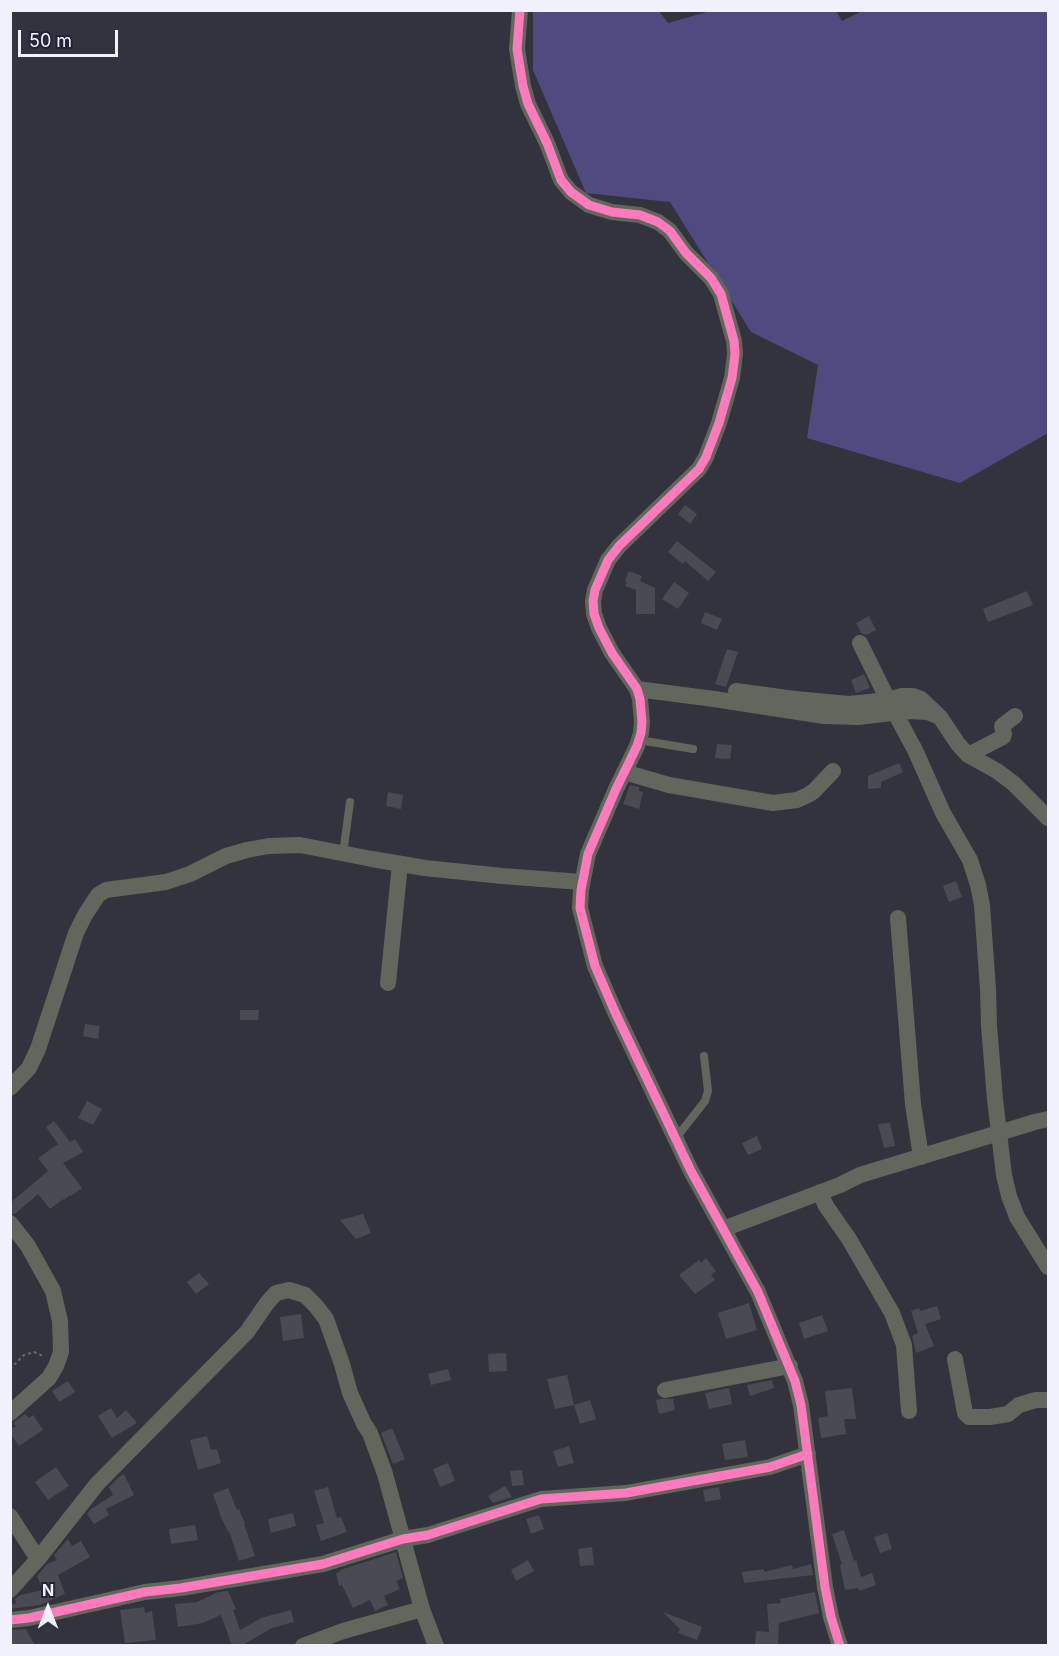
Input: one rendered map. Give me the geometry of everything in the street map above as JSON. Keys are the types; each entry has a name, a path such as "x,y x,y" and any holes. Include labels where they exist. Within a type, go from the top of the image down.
{"street":[{"path":"520,10 517,49 523,86 528,104 547,143 561,180 571,192 589,205 612,212 640,215 658,222 670,231 686,253 711,278 721,294 734,341 732,378 706,457 699,469 619,546 608,560 595,590 594,614 599,628 612,653 637,689 641,710 641,733 588,854 582,882 580,908 595,966 615,1012 691,1171 758,1292 790,1366 801,1405 825,1587 840,1646"},
{"path":"860,643 915,750 943,813 970,860 978,885 982,905 987,968 994,1091 1004,1175 1017,1217 1048,1267"},
{"path":"637,689 824,716 858,717 891,706"},
{"path":"732,691 795,699 891,706 928,712 940,717 968,755 1013,783 1048,818"},
{"path":"968,755 1003,737 1002,726 1015,716"},
{"path":"624,772 669,785 774,803 797,800 808,795 833,771"},
{"path":"10,1088 29,1068 38,1049 76,933 98,895 106,890 166,882 190,874 226,856 247,850 269,846 300,845 400,864 582,882"},
{"path":"388,983 400,864"},
{"path":"898,918 913,1104 921,1157"},
{"path":"723,1229 861,1175 1048,1119"},
{"path":"820,1192 826,1206 849,1239 896,1321 905,1352 909,1411"},
{"path":"10,1223 28,1246 53,1291 60,1321 61,1352 49,1378 10,1413"},
{"path":"10,1590 38,1559 97,1484 247,1332 276,1293 289,1290 305,1295 326,1319 350,1393 370,1433 385,1474 423,1609 436,1646"},
{"path":"955,1359 965,1413 969,1417 990,1417 1008,1413 1019,1405 1036,1400 1048,1400"},
{"path":"665,1390 790,1366"},
{"path":"10,1620 145,1592 303,1569 403,1539 428,1535 541,1499 627,1493 770,1467 808,1454"},
{"path":"10,1516 38,1559"},
{"path":"303,1646 343,1631 423,1609"}],"lane":[{"path":"639,740 693,750"},
{"path":"344,854 350,802"},
{"path":"676,1138 705,1101 708,1092 704,1056"}],"path":[{"path":"10,1368 24,1355 34,1352 56,1366"}],"shaded area":[{"path":"714,10 836,11 842,21 864,10 1048,11 1048,433 960,483 807,438 818,365 751,332 670,202 586,193 533,70 533,11 659,11 668,23"}],"building":[{"path":"685,505 697,514 690,524 678,514"},
{"path":"677,541 716,572 708,581 685,561 683,564 668,552"},
{"path":"629,571 642,576 640,581 655,588 655,614 636,614 636,590 625,586"},
{"path":"674,582 689,593 678,609 662,599"},
{"path":"1027,591 1033,605 988,622 983,609"},
{"path":"705,612 722,619 717,630 701,623"},
{"path":"869,616 876,630 866,635 861,633 856,623"},
{"path":"727,649 738,652 726,687 715,684"},
{"path":"864,674 870,688 856,693 851,680"},
{"path":"717,744 732,745 730,759 715,758"},
{"path":"899,763 903,772 881,782 881,788 868,789 868,776"},
{"path":"630,785 639,787 639,791 643,792 639,809 623,804"},
{"path":"388,792 403,795 401,809 386,806"},
{"path":"956,881 962,897 949,902 943,886"},
{"path":"240,1010 259,1010 258,1020 240,1020"},
{"path":"85,1024 100,1026 98,1039 83,1036"},
{"path":"87,1101 102,1109 93,1125 78,1118"},
{"path":"54,1121 70,1142 75,1139 83,1152 63,1163 82,1188 50,1209 38,1194 15,1214 10,1213 10,1203 48,1171 38,1158 58,1144 46,1127"},
{"path":"890,1123 895,1146 884,1148 878,1124"},
{"path":"757,1136 762,1149 748,1155 742,1143"},
{"path":"363,1214 371,1233 356,1239 340,1220"},
{"path":"706,1258 716,1271 711,1275 715,1280 695,1294 679,1275 699,1260 701,1263"},
{"path":"199,1273 209,1284 196,1294 187,1282"},
{"path":"749,1303 757,1330 726,1339 718,1313"},
{"path":"937,1306 941,1319 925,1324 934,1346 916,1353 912,1336 918,1333 911,1311"},
{"path":"301,1314 304,1338 283,1341 280,1317"},
{"path":"822,1315 828,1331 804,1339 799,1323"},
{"path":"506,1353 507,1371 489,1372 488,1354"},
{"path":"448,1369 451,1380 431,1385 428,1374"},
{"path":"567,1375 574,1405 555,1409 547,1379"},
{"path":"772,1380 774,1388 750,1396 747,1385"},
{"path":"68,1381 75,1392 59,1402 52,1391"},
{"path":"729,1388 732,1404 709,1409 705,1393"},
{"path":"852,1388 856,1419 844,1419 846,1434 821,1438 818,1418 828,1416 825,1391"},
{"path":"673,1399 675,1410 659,1414 656,1400"},
{"path":"590,1400 596,1419 580,1424 574,1405"},
{"path":"111,1408 117,1418 126,1410 137,1423 112,1438 98,1416"},
{"path":"25,1414 29,1418 33,1415 43,1430 19,1446 10,1430 16,1426 13,1423"},
{"path":"392,1428 405,1459 393,1464 381,1433"},
{"path":"207,1436 211,1450 217,1449 221,1463 198,1470 190,1440"},
{"path":"745,1440 748,1457 725,1460 722,1444"},
{"path":"569,1446 574,1463 558,1467 553,1451"},
{"path":"448,1463 455,1481 440,1487 433,1469"},
{"path":"56,1467 69,1486 48,1500 35,1482"},
{"path":"522,1470 524,1485 512,1486 510,1471"},
{"path":"124,1474 134,1495 106,1509 109,1515 94,1524 87,1514 113,1495 109,1487"},
{"path":"505,1486 512,1497 493,1503 488,1496"},
{"path":"328,1487 337,1518 341,1517 347,1532 321,1541 316,1525 324,1523 314,1491"},
{"path":"719,1487 721,1499 705,1502 703,1490"},
{"path":"228,1488 245,1524 255,1556 239,1561 213,1494"},
{"path":"293,1513 296,1526 271,1533 268,1519"},
{"path":"539,1515 544,1529 531,1534 526,1519"},
{"path":"195,1525 198,1540 171,1544 169,1529"},
{"path":"844,1530 861,1577 872,1573 876,1585 859,1591 858,1588 845,1590 840,1565 842,1564 832,1534"},
{"path":"887,1533 892,1549 880,1553 874,1537"},
{"path":"68,1539 72,1546 81,1541 90,1557 58,1575 65,1594 40,1605 10,1609 10,1602 12,1605 16,1603 15,1599 20,1595 43,1590 37,1576 47,1564 57,1560 54,1555"},
{"path":"592,1547 594,1565 580,1566 578,1549"},
{"path":"396,1552 403,1578 396,1581 400,1589 384,1596 388,1605 375,1611 370,1600 353,1608 342,1585 339,1586 336,1573"},
{"path":"528,1560 534,1571 516,1581 511,1570"},
{"path":"811,1564 813,1575 744,1583 742,1572 764,1569 764,1572 792,1565 793,1569"},
{"path":"228,1591 236,1609 233,1610 240,1630 261,1618 291,1610 294,1622 272,1628 241,1646 232,1646 221,1615 203,1623 178,1627 175,1604 197,1602 218,1592"},
{"path":"815,1592 819,1613 779,1623 778,1646 755,1645 756,1631 769,1632 767,1604 781,1603 780,1599"},
{"path":"144,1607 145,1613 152,1611 156,1640 125,1643 120,1610"},
{"path":"663,1612 702,1627 697,1640 678,1633 680,1629"},
{"path":"26,1629 35,1646 10,1646 10,1630"}],"cycle path":[{"path":"520,10 517,49 523,86 528,104 547,143 561,180 571,192 589,205 612,212 640,215 658,222 670,231 686,253 711,278 721,294 734,341 732,378 706,457 699,469 619,546 608,560 595,590 594,614 612,653 637,689 642,722 637,746 588,854 580,908 595,966 615,1012 691,1171 758,1292 795,1381 801,1405 825,1587 840,1646"},
{"path":"10,1620 29,1618 145,1592 323,1564 403,1539 428,1535 541,1499 626,1493 770,1467 808,1454"}]}
